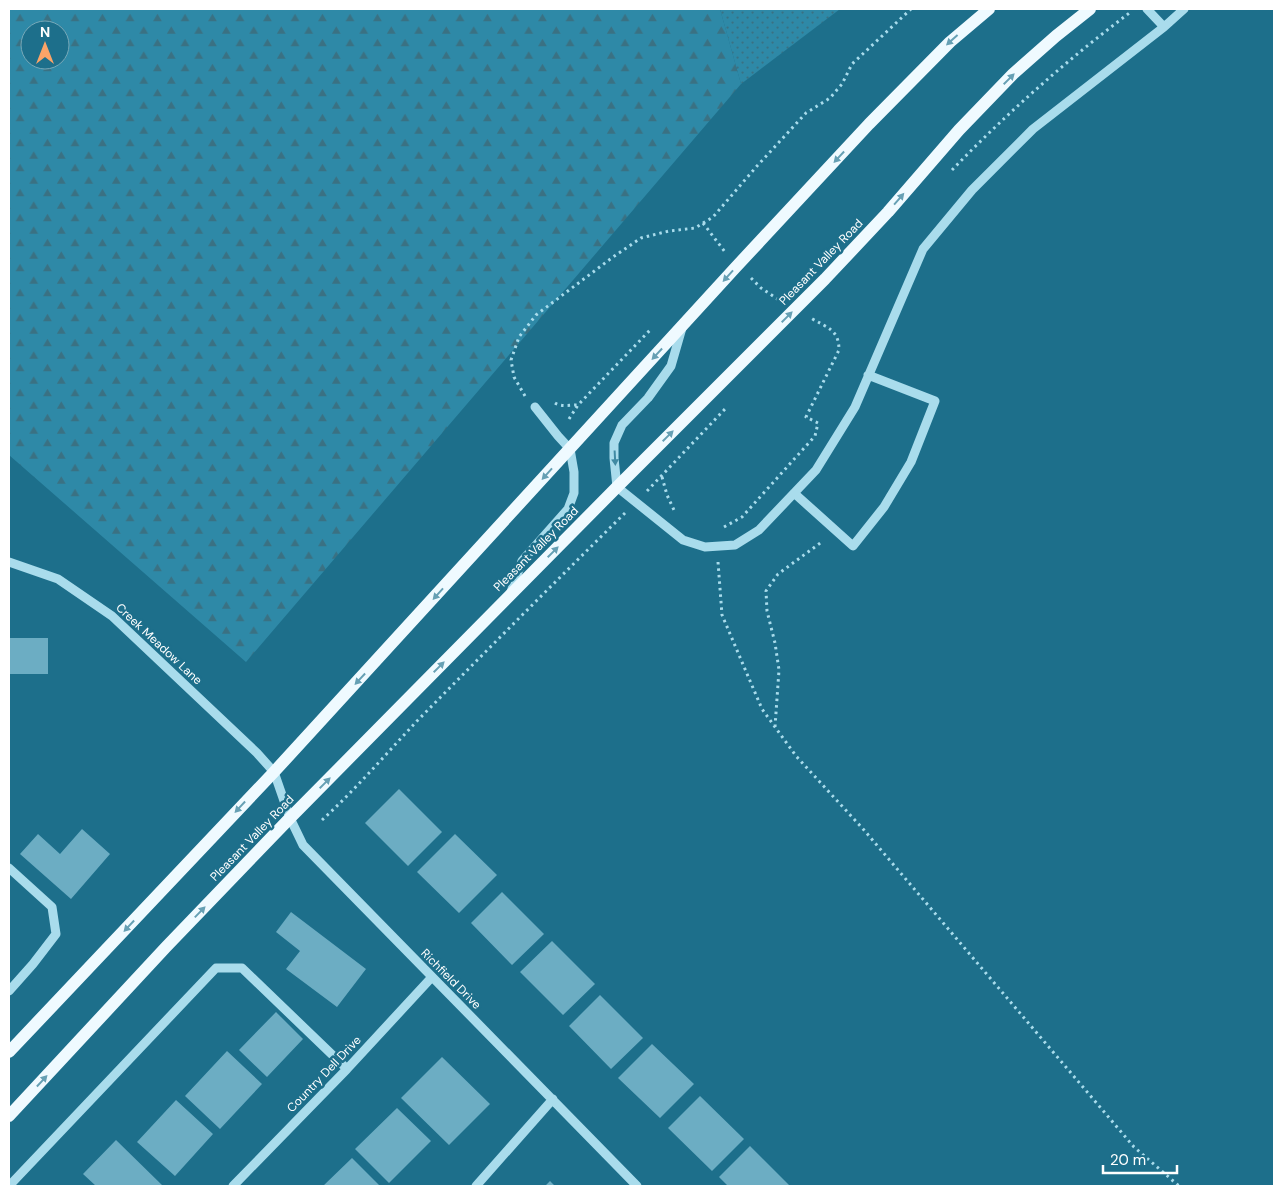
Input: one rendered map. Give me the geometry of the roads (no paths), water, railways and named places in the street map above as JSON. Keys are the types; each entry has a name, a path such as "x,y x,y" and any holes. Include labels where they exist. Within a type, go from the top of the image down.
{"main road":[{"path":"9,1052 274,772 869,124 950,42 989,9"},
{"name":"Pleasant Valley Road","path":"9,1116 159,954 290,818 831,272 888,212 959,130 1006,81 1056,36 1090,9"}],"street":[{"path":"1147,9 1164,27"},
{"path":"683,326 671,366 648,398 622,425 614,443 617,487 683,540 705,547 735,545 760,530 816,470 855,407 922,250 972,190 1032,128 1164,27 1184,9"},
{"path":"794,493 853,546 884,507 912,462 935,401 868,375"},
{"path":"509,597 522,561 568,510 574,493 574,472 570,449 535,407"},
{"name":"Creek Meadow Lane","path":"9,562 58,579 112,616 257,753 274,772"},
{"name":"Richfield Drive","path":"274,772 290,818 303,845 637,1186"},
{"path":"9,868 52,907 56,934 9,991"},
{"path":"9,1186 216,968 242,968 347,1069"},
{"name":"Country Dell Drive","path":"233,1186 347,1069 432,977"},
{"path":"476,1186 553,1099"}]}
